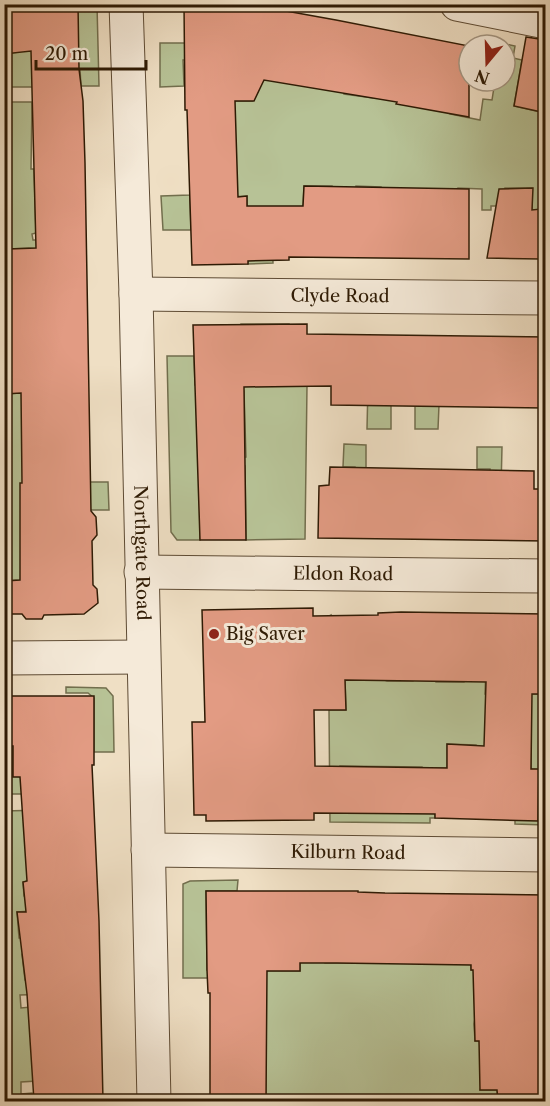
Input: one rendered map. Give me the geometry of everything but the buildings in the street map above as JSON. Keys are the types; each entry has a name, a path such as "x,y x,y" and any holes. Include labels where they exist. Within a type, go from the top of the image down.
{"street":[{"name":"Northgate Road","path":"126,4 136,294 154,1101"},
{"path":"457,4 546,22"},
{"name":"Clyde Road","path":"136,294 546,298"},
{"name":"Eldon Road","path":"141,572 546,576"},
{"path":"4,658 143,657"},
{"name":"Kilburn Road","path":"148,850 546,855"}],"green space":[{"path":"78,5 97,5 99,86 81,86 80,69 53,71 54,87 5,87 4,54 18,52 17,33"},
{"path":"240,5 280,5 281,15 347,74 344,94 373,98 376,81 453,94 450,114 480,120 483,99 492,100 493,93 516,93 514,106 545,113 545,259 540,259 541,210 532,210 532,188 505,188 504,210 491,206 491,210 482,210 482,189 458,188 457,208 381,208 381,187 356,186 355,208 332,208 332,186 304,186 295,257 289,257 272,228 273,263 248,264 247,196 190,199 191,230 163,230 161,196 190,195 235,101 252,101 234,59 183,60 184,86 160,87 160,43 185,43"},
{"path":"517,59 522,60 517,89"},
{"path":"5,102 32,102 31,169 34,169 36,233 32,234 33,240 38,240 37,248 8,249 10,328 4,323"},
{"path":"241,324 289,324 289,366 280,386 307,386 305,539 246,540 245,466 199,466 200,540 177,540 171,532 167,356 194,356 195,385 243,384","holes":["244,391 246,457 198,458 196,392"]},
{"path":"368,385 391,406 391,429 367,429"},
{"path":"415,388 439,405 438,429 415,429"},
{"path":"21,393 90,482 108,482 109,510 66,510 20,580 5,581 4,501 8,500 7,484 4,483 4,394"},
{"path":"344,444 366,445 366,486 355,486 355,467 343,467"},
{"path":"477,447 502,447 501,489 490,489 490,469 477,469"},
{"path":"331,615 331,659 387,681 413,681 414,664 435,663 436,682 464,682 486,663 485,694 545,694 545,825 515,824 515,820 538,820 539,770 531,769 531,747 476,769 476,745 447,744 447,768 436,768 435,818 430,818 430,823 330,822 329,710 346,710 345,681 329,681 329,616","holes":["340,766 422,767 421,813 340,812"]},
{"path":"66,687 106,688 113,696 114,752 94,752 94,698 88,693 66,693"},
{"path":"4,746 13,746 13,776 27,777 27,794 6,794"},
{"path":"44,810 28,881 23,882 24,896 48,910 17,912 19,938 48,937 22,954 25,980 50,979 51,994 20,995 21,1008 31,1007 53,1080 21,1082 21,1094 32,1093 33,1101 5,1101 4,811"},
{"path":"238,880 237,891 206,891 207,970 300,971 300,947 325,963 349,963 470,949 471,970 484,970 474,1024 475,1041 497,1040 480,1090 497,1090 498,1101 266,1101 266,1070 211,993 208,978 183,978 183,884 190,881"}],"place":[{"name":"Big Saver","path":"214,634"}]}
